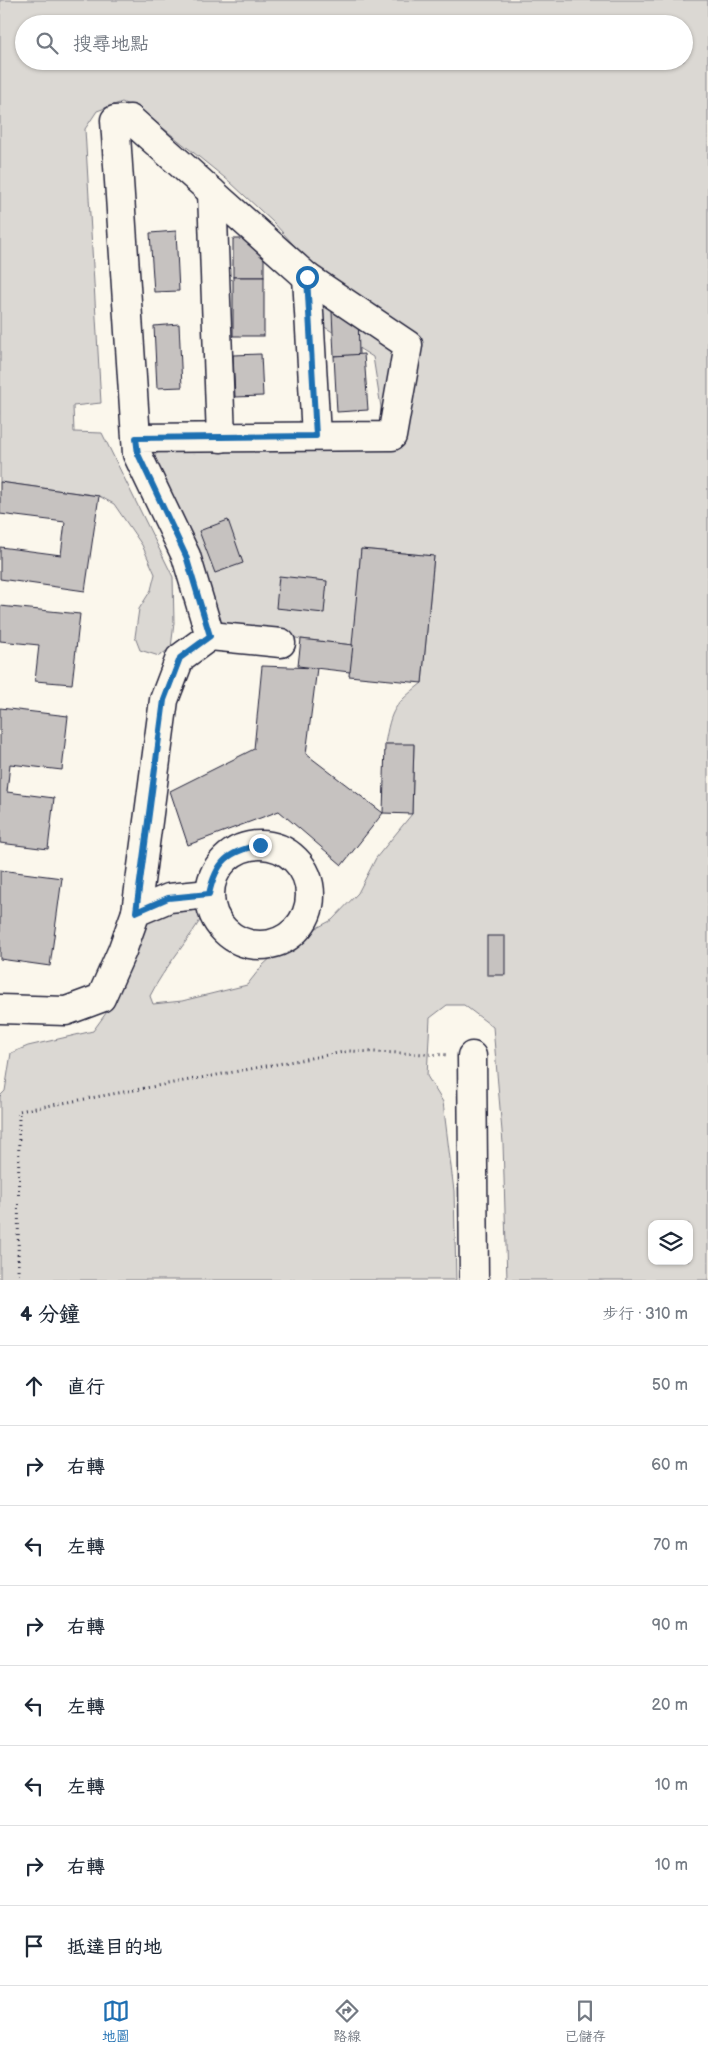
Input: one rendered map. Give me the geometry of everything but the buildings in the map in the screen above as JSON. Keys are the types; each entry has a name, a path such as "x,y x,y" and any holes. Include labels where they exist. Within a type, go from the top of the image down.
{"street":[{"path":"136,438 392,436 408,345 307,277 130,118 115,120 136,438 138,454 186,556 210,636"},
{"path":"212,192 221,438"},
{"path":"307,277 316,436"},
{"path":"0,1009 66,1011 101,998 122,951 136,912 164,700 180,658 210,636 281,643"},
{"path":"136,912 168,898 209,894"},
{"path":"472,1056 474,1280"}],"path":[{"path":"18,1280 19,1111 349,1051 472,1056"}],"shaded area":[{"path":"0,0 708,0 708,1280 507,1280 503,1143 493,1027 464,1005 447,1005 430,1018 427,1076 443,1102 454,1191 456,1280 0,1280 0,1096 5,1091 11,1053 28,1046 93,1031 109,1009 144,920 194,903 205,912 156,985 150,996 153,1004 182,1001 247,985 262,966 286,944 332,920 358,893 376,858 412,814 414,745 385,744 389,723 395,709 405,697 422,683 434,556 361,549 353,645 301,639 217,622 159,479 155,455 164,448 378,444 381,407 373,357 323,326 309,262 274,223 230,182 142,111 122,102 97,111 85,129 101,403 73,406 74,432 102,433 173,577 174,623 171,648 159,656 140,650 135,637 139,609 151,590 155,574 142,545 114,504 99,496 0,482"}],"route":[{"path":"260,845 241,848 224,859 213,875 209,894 168,898 136,912 164,700 180,658 210,636 186,556 138,454 136,438 316,436 307,277"}]}
